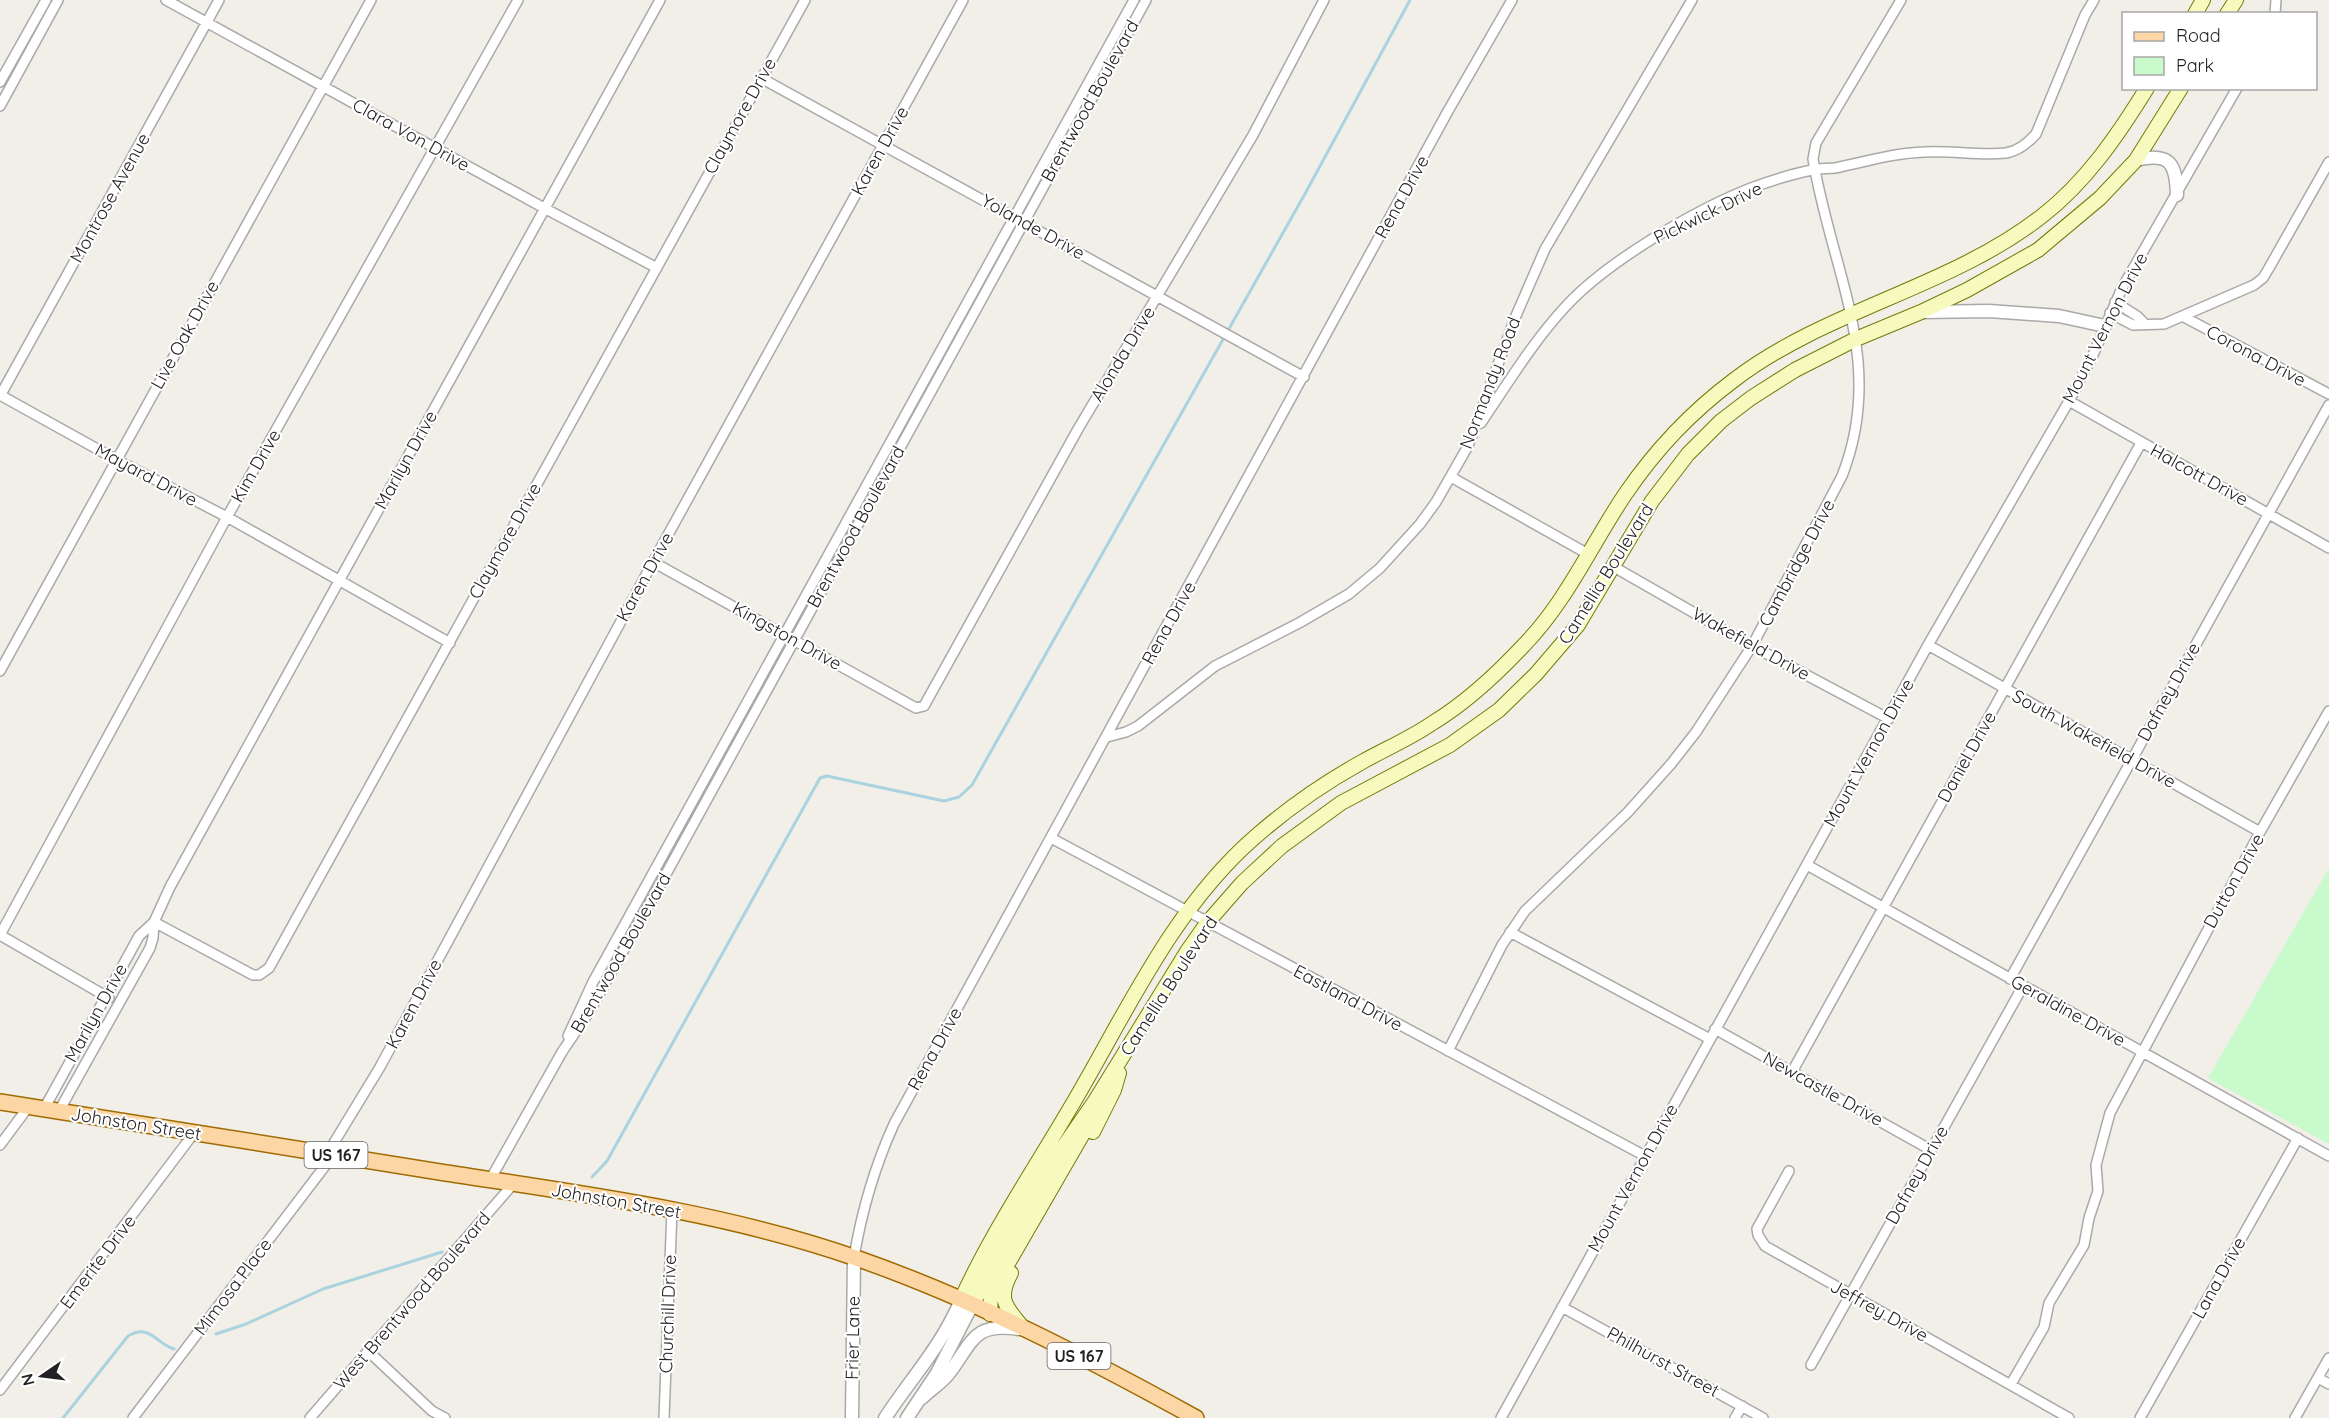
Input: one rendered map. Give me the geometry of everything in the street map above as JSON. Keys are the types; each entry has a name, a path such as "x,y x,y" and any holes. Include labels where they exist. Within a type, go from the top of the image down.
{"main road":[{"name":"Camellia Boulevard","path":"966,1302 982,1257 1071,1108 1132,998 1187,912 1234,857 1254,837 1307,795 1352,767 1434,723 1497,674 1547,619 1624,495 1656,452 1680,426 1750,368 1799,341 1981,256 2044,215 2085,176 2118,135 2146,90"},
{"name":"Camellia Boulevard","path":"966,1302 1040,1182 1126,1053 1206,923 1258,867 1309,825 1367,788 1450,745 1499,710 1556,653 1578,625 1652,501 1700,441 1721,421 1770,385 1856,339 1921,312 2008,268 2038,250 2100,198 2136,160 2180,90"},
{"path":"990,1314 989,1304 993,1289 1092,1120 1099,1076 1128,1024 1132,998"},
{"path":"1026,1330 1006,1307 1003,1296 1004,1285 1082,1153 1114,1090 1126,1053"},
{"name":"Johnston Street","path":"0,1102 672,1210 796,1239 854,1257 966,1302 1131,1382 1196,1418"}],"street":[{"path":"0,82 46,0"},
{"path":"0,106 58,0"},
{"name":"Clara Von Drive","path":"166,0 657,268"},
{"name":"Montrose Avenue","path":"0,395 219,0"},
{"name":"Live Oak Drive","path":"0,671 371,0"},
{"name":"Kim Drive","path":"0,935 227,517 518,0"},
{"name":"Marilyn Drive","path":"44,1109 118,1003 150,948 154,922 170,887 660,0"},
{"name":"Claymore Drive","path":"154,922 253,975 259,975 267,970 805,0"},
{"name":"Karen Drive","path":"330,1155 332,1146 380,1066 653,562 963,0"},
{"name":"Brentwood Boulevard","path":"490,1180 562,1052 589,1012 790,637 1019,220 1134,0"},
{"name":"Brentwood Boulevard","path":"1019,220 1146,0"},
{"name":"Alonda Drive","path":"921,708 928,700 1078,429 1254,135 1324,0"},
{"name":"Rena Drive","path":"854,1257 864,1205 884,1146 1448,111 1512,0"},
{"name":"Normandy Road","path":"1107,737 1138,726 1215,666 1324,609 1365,581 1403,545 1420,525 1451,477 1472,436 1515,318 1545,249 1692,0"},
{"name":"Cambridge Drive","path":"1448,1051 1510,932 1525,911 1628,812 1696,732 1752,646 1830,502 1850,455 1858,425 1860,370 1851,316 1813,159 1816,143 1901,0"},
{"name":"Pickwick Drive","path":"1472,436 1539,338 1591,281 1646,243 1706,210 1750,189 1814,169 1833,168 1872,158 1900,154 2009,153 2027,145 2036,134 2085,15 2094,0"},
{"path":"18,51 27,56"},
{"name":"Yolande Drive","path":"761,78 1304,377"},
{"name":"Mount Vernon Drive","path":"1501,1418 1928,645 2069,401 2115,302 2236,90"},
{"path":"2136,160 2154,155 2164,158 2172,165 2177,175 2177,195"},
{"path":"2110,313 2133,325 2164,324 2244,290 2263,278 2329,162"},
{"path":"2115,302 2138,316 2145,324"},
{"path":"1921,312 1989,311 2059,316 2105,326"},
{"name":"Corona Drive","path":"2184,317 2329,394"},
{"name":"Mayard Drive","path":"0,395 117,460 227,517 450,643"},
{"name":"Halcott Drive","path":"2069,401 2329,548"},
{"name":"Dafney Drive","path":"2010,979 2329,405"},
{"name":"Daniel Drive","path":"1792,1072 2141,443"},
{"path":"1451,477 1588,554"},
{"name":"Kingston Drive","path":"653,562 915,708 921,708"},
{"name":"Wakefield Drive","path":"1614,567 1752,646 1889,719"},
{"name":"South Wakefield Drive","path":"1928,645 2260,832"},
{"name":"Dutton Drive","path":"2011,1384 2044,1327 2049,1303 2084,1245 2089,1218 2098,1191 2096,1165 2110,1113 2260,832 2329,711"},
{"name":"Eastland Drive","path":"1052,838 1206,923 1645,1156"},
{"name":"Geraldine Drive","path":"1807,865 2329,1156"},
{"name":"Marilyn Drive","path":"44,1109 139,936 154,922"},
{"path":"1510,932 1710,1039"},
{"path":"0,935 118,1003"},
{"name":"Dafney Drive","path":"1811,1365 2023,986"},
{"name":"Newcastle Drive","path":"1715,1029 1931,1150"},
{"path":"0,1145 44,1109"},
{"name":"Emerite Drive","path":"0,1390 194,1133"},
{"name":"Lana Drive","path":"2140,1418 2298,1138"},
{"name":"Mimosa Place","path":"134,1418 324,1168 330,1155"},
{"name":"Jeffrey Drive","path":"1789,1171 1757,1229 1761,1242 1850,1295 2069,1418"},
{"name":"West Brentwood Boulevard","path":"310,1418 513,1183"},
{"name":"Churchill Drive","path":"664,1418 672,1210"},
{"name":"Frier Lane","path":"852,1418 854,1257"},
{"path":"922,1398 966,1302"},
{"path":"885,1418 966,1302"},
{"name":"Philhurst Street","path":"1562,1307 1763,1418"},
{"path":"907,1418 922,1398 949,1374 977,1334 1006,1327 1026,1330"},
{"path":"368,1351 432,1411 445,1418"},
{"path":"2295,1418 2329,1358"},
{"path":"2318,1378 2329,1384"},
{"path":"1735,1418 1742,1406"}],"green space":[{"path":"2329,868 2329,1144 2208,1078"}],"waterway":[{"path":"592,1177 607,1161 820,778 827,776 944,801 959,797 972,785 1306,192 1410,0"},
{"path":"216,1334 246,1324 323,1289 442,1252"},
{"path":"63,1418 128,1336 147,1333 174,1349"}]}
